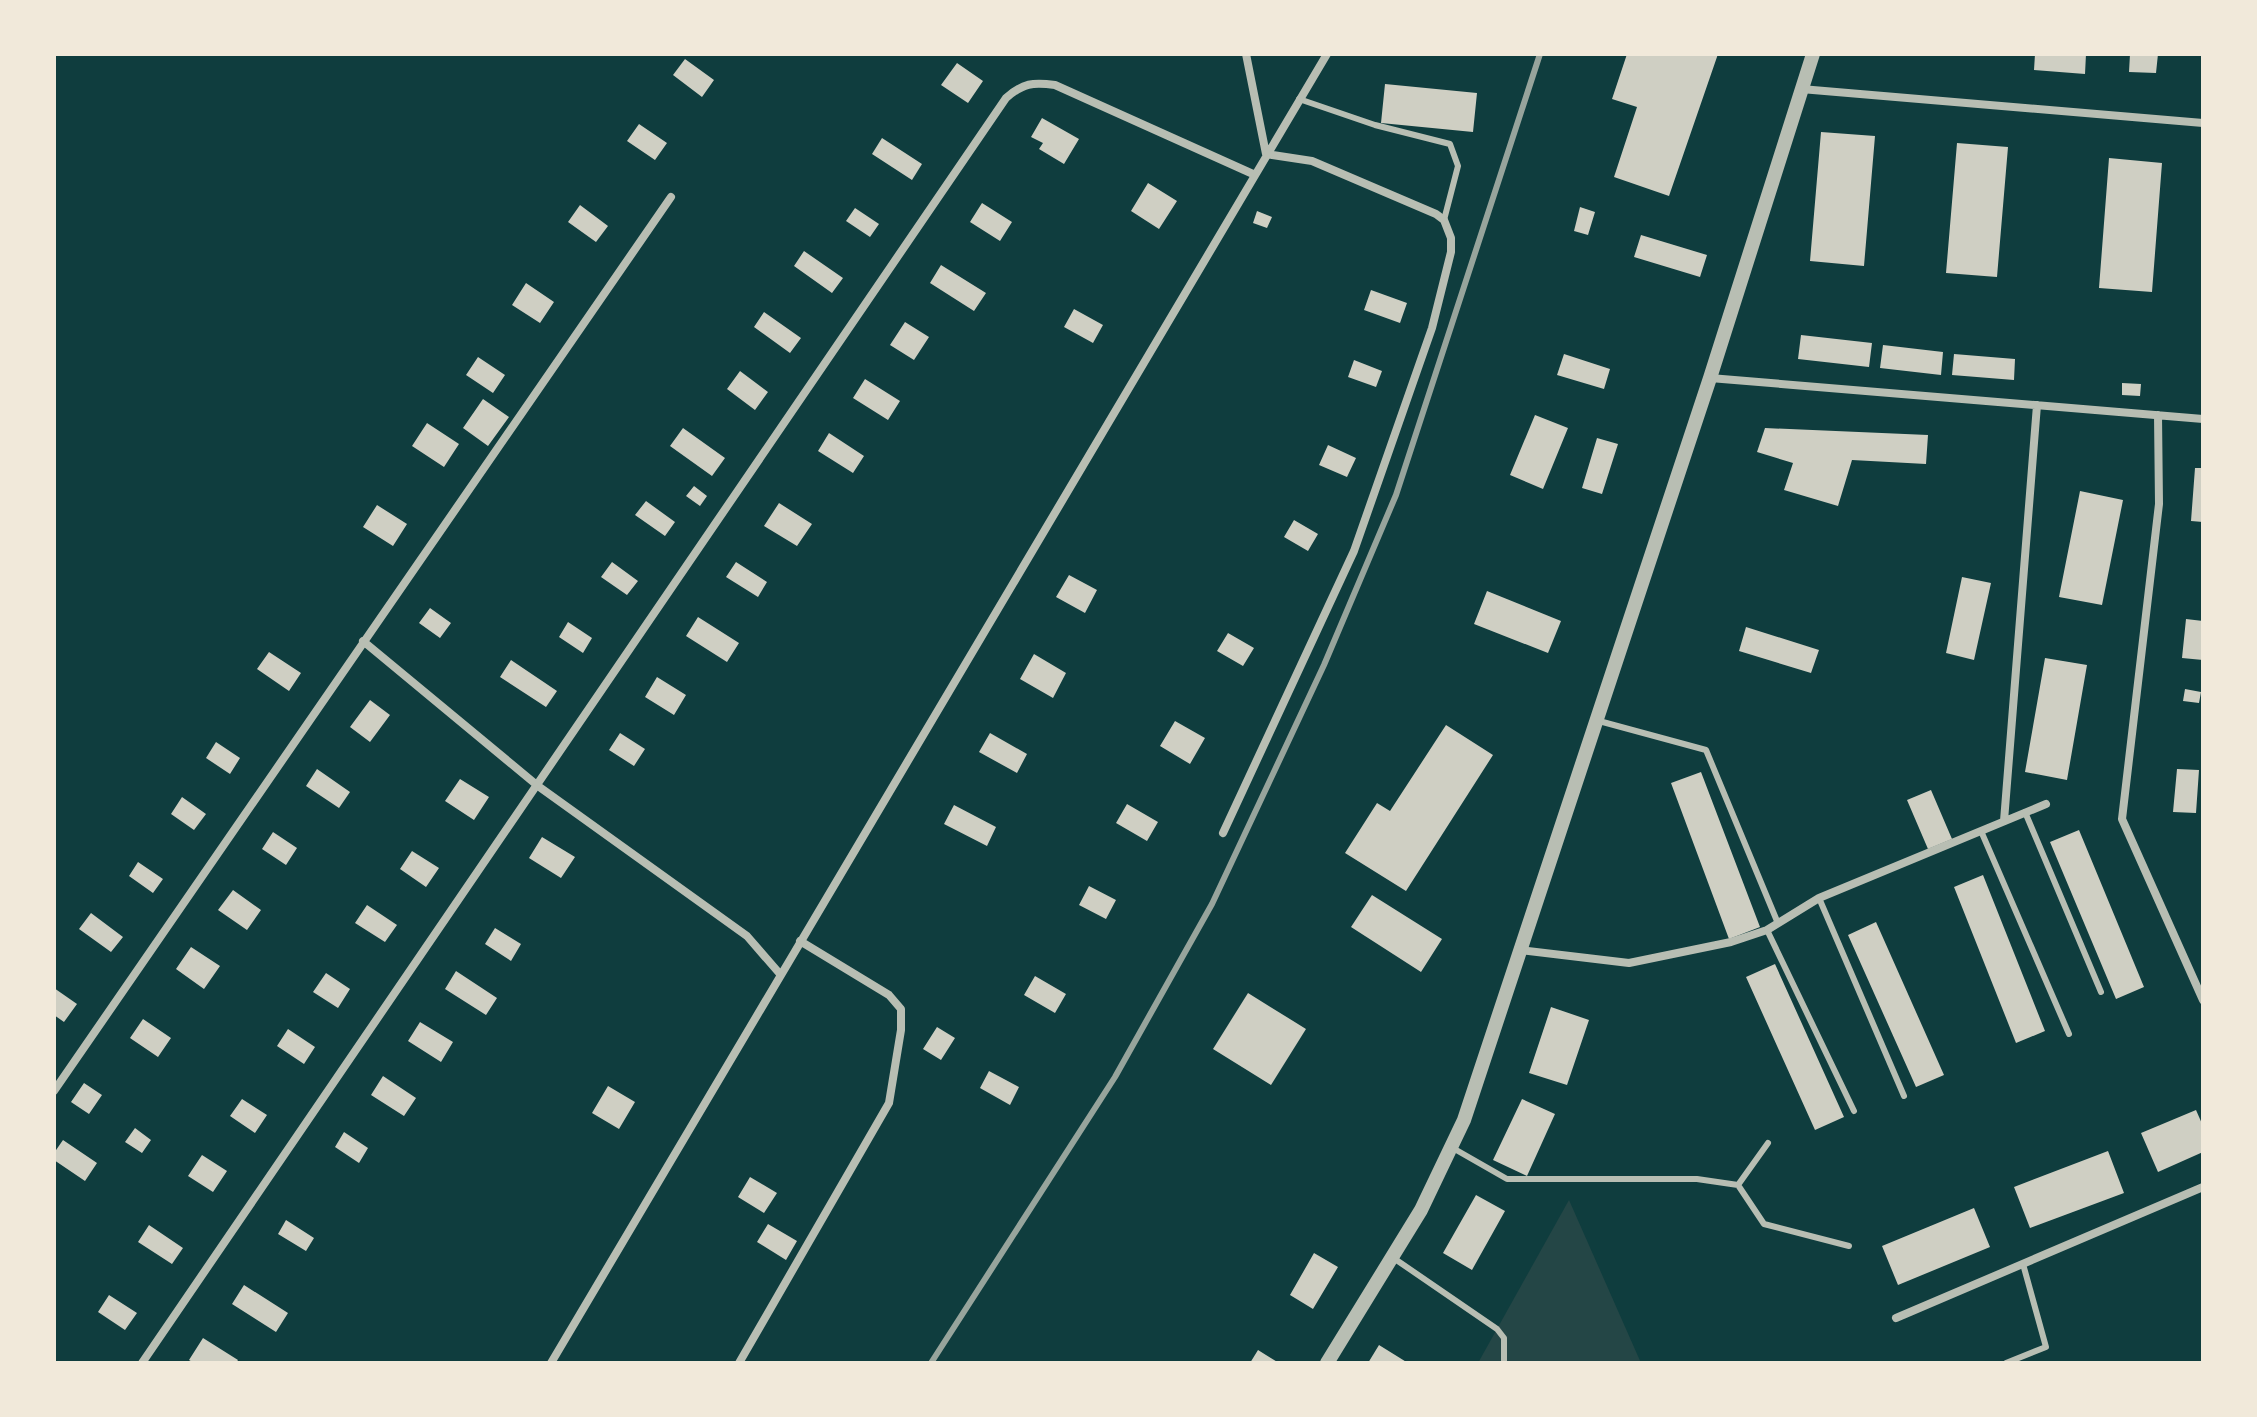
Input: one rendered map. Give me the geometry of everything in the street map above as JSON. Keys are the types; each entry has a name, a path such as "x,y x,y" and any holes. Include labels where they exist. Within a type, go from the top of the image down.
{"street":[{"path":"1246,54 1266,154"},
{"path":"551,1363 1253,174 1327,54"},
{"path":"1327,1363 1421,1210 1464,1120 1710,378 1813,54"},
{"path":"142,1363 1006,98 1020,85 1036,82 1055,85 1253,174"},
{"path":"1801,89 2203,123"},
{"path":"1223,833 1354,551 1432,328 1451,252 1451,238 1444,220 1312,161 1266,154"},
{"path":"54,1091 671,197"},
{"path":"1710,378 2203,419"},
{"path":"2004,821 2037,405"},
{"path":"2158,415 2159,504 2122,819 2203,1000"},
{"path":"363,641 538,786 747,936 780,974"},
{"path":"1520,950 1629,963 1731,942 1767,930 1777,921 1819,898 2046,804"},
{"path":"739,1363 889,1103 901,1030 901,1009 889,995 800,941"},
{"path":"1896,1318 2203,1187"}],"lane":[{"path":"1299,99 1375,125 1450,144 1458,166 1444,220"},
{"path":"1596,721 1706,750 1777,921"},
{"path":"2025,812 2101,992"},
{"path":"1981,831 2069,1034"},
{"path":"1819,898 1904,1096"},
{"path":"1767,930 1854,1111"},
{"path":"1738,1185 1768,1143"},
{"path":"1451,1147 1507,1179 1697,1179 1738,1185 1764,1224 1849,1246"},
{"path":"1392,1257 1497,1329 1504,1338 1504,1363"},
{"path":"2006,1363 2046,1347 2023,1264"}],"shaded area":[{"path":"1569,1200 1641,1363 1478,1363"}],"building":[{"path":"1627,54 1718,54 1669,196 1614,177 1637,107 1612,99"},
{"path":"2035,54 2086,54 2085,74 2034,70"},
{"path":"2130,54 2158,54 2156,73 2129,72"},
{"path":"685,59 714,80 702,97 673,75"},
{"path":"957,63 983,81 968,103 941,85"},
{"path":"1385,84 1477,93 1473,132 1381,123"},
{"path":"1042,118 1079,139 1064,164 1039,149 1043,143 1031,137"},
{"path":"639,124 667,143 655,160 627,141"},
{"path":"1821,132 1875,136 1864,266 1810,261"},
{"path":"882,138 922,164 912,180 872,154"},
{"path":"1957,143 2008,147 1997,277 1946,273"},
{"path":"2109,158 2162,163 2152,292 2099,288"},
{"path":"1148,183 1177,201 1159,229 1131,211"},
{"path":"982,203 1012,222 1000,241 970,222"},
{"path":"580,205 608,226 596,242 568,222"},
{"path":"1580,207 1595,212 1588,235 1574,231"},
{"path":"855,208 879,224 870,237 846,221"},
{"path":"1257,211 1272,217 1267,228 1253,223"},
{"path":"1641,235 1707,255 1700,277 1634,257"},
{"path":"804,251 843,278 832,293 794,266"},
{"path":"941,265 986,293 974,311 930,283"},
{"path":"526,283 554,302 540,323 512,305"},
{"path":"1371,290 1407,303 1400,323 1364,310"},
{"path":"1074,309 1103,325 1093,343 1064,327"},
{"path":"764,312 801,338 790,353 754,327"},
{"path":"905,322 929,337 914,360 890,345"},
{"path":"1801,335 1872,343 1869,367 1798,359"},
{"path":"1883,345 1943,352 1941,375 1880,368"},
{"path":"1564,354 1610,369 1604,389 1557,375"},
{"path":"1954,354 2015,359 2014,380 1952,375"},
{"path":"478,357 505,375 493,393 466,375"},
{"path":"1354,360 1382,371 1376,387 1348,377"},
{"path":"740,371 768,392 755,410 727,389"},
{"path":"865,379 900,401 888,420 853,398"},
{"path":"2122,383 2141,384 2140,396 2122,395"},
{"path":"483,399 509,417 488,446 463,428"},
{"path":"1535,415 1568,428 1543,489 1510,475"},
{"path":"427,423 459,444 444,467 412,446"},
{"path":"683,428 725,458 712,476 670,446"},
{"path":"1765,428 1928,435 1926,464 1852,460 1838,506 1784,490 1793,463 1757,452"},
{"path":"829,433 864,456 853,473 818,451"},
{"path":"1597,438 1618,444 1602,494 1582,488"},
{"path":"1328,445 1356,458 1347,477 1319,465"},
{"path":"2195,468 2203,468 2203,522 2191,521"},
{"path":"694,486 707,496 700,506 686,496"},
{"path":"2080,491 2123,500 2102,605 2059,597"},
{"path":"646,501 675,522 665,536 635,515"},
{"path":"779,503 812,524 797,546 764,526"},
{"path":"377,505 407,524 393,546 363,527"},
{"path":"1294,520 1318,534 1308,551 1284,537"},
{"path":"612,562 638,581 627,595 601,577"},
{"path":"736,562 767,582 758,597 726,577"},
{"path":"1069,575 1097,590 1085,613 1056,597"},
{"path":"1962,577 1991,583 1974,660 1946,653"},
{"path":"1487,591 1561,621 1548,653 1474,624"},
{"path":"430,608 451,623 440,638 419,623"},
{"path":"698,617 739,643 727,662 686,636"},
{"path":"2186,619 2203,621 2203,660 2182,658"},
{"path":"568,622 592,638 583,653 559,637"},
{"path":"1746,627 1819,650 1811,673 1739,651"},
{"path":"1228,633 1254,648 1243,666 1217,651"},
{"path":"269,652 301,673 289,691 257,669"},
{"path":"1034,654 1066,673 1053,698 1020,679"},
{"path":"2045,658 2087,665 2067,780 2025,772"},
{"path":"511,660 557,691 546,707 500,677"},
{"path":"657,677 686,695 674,715 645,697"},
{"path":"2185,689 2201,692 2199,703 2183,701"},
{"path":"370,700 390,715 370,742 350,727"},
{"path":"1175,721 1205,738 1190,764 1160,746"},
{"path":"1446,725 1493,755 1406,891 1345,853 1377,803 1390,811"},
{"path":"620,733 645,749 634,766 609,750"},
{"path":"990,733 1027,754 1017,773 979,752"},
{"path":"216,742 240,758 230,774 206,758"},
{"path":"317,769 350,792 339,808 306,786"},
{"path":"2177,769 2199,770 2196,813 2173,812"},
{"path":"1701,772 1760,927 1729,939 1671,783"},
{"path":"460,779 489,797 474,820 445,801"},
{"path":"1931,790 1952,839 1928,849 1907,800"},
{"path":"182,797 206,814 194,830 171,814"},
{"path":"1127,804 1158,822 1147,841 1116,823"},
{"path":"954,805 996,827 987,846 944,824"},
{"path":"2079,830 2144,987 2116,999 2050,842"},
{"path":"273,832 297,848 286,865 262,849"},
{"path":"542,837 575,857 561,878 529,858"},
{"path":"412,851 439,868 426,887 400,869"},
{"path":"138,862 163,879 153,893 129,876"},
{"path":"1983,875 2045,1031 2016,1043 1954,887"},
{"path":"1089,886 1116,900 1106,919 1079,905"},
{"path":"233,890 261,910 247,930 218,910"},
{"path":"1372,895 1442,939 1421,972 1351,927"},
{"path":"367,905 397,925 385,942 355,923"},
{"path":"91,913 123,937 111,952 79,929"},
{"path":"1876,922 1944,1075 1916,1087 1848,935"},
{"path":"495,928 521,944 511,961 485,944"},
{"path":"191,947 220,966 204,989 176,969"},
{"path":"1775,964 1844,1117 1815,1130 1746,977"},
{"path":"456,971 497,998 486,1015 445,989"},
{"path":"326,973 350,989 338,1008 313,992"},
{"path":"1035,976 1066,994 1055,1013 1024,995"},
{"path":"54,988 77,1004 64,1022 54,1015"},
{"path":"1248,993 1306,1029 1271,1085 1213,1049"},
{"path":"1551,1007 1589,1020 1567,1085 1529,1073"},
{"path":"143,1019 171,1038 158,1057 130,1038"},
{"path":"420,1022 453,1042 441,1062 408,1041"},
{"path":"937,1027 955,1038 941,1060 923,1049"},
{"path":"288,1029 315,1047 304,1064 277,1046"},
{"path":"989,1071 1019,1087 1010,1105 980,1088"},
{"path":"383,1076 416,1098 404,1116 371,1095"},
{"path":"84,1083 102,1095 89,1114 71,1102"},
{"path":"608,1086 635,1102 619,1129 592,1113"},
{"path":"242,1099 267,1115 255,1133 230,1116"},
{"path":"1522,1099 1555,1114 1527,1176 1493,1160"},
{"path":"2196,1110 2203,1126 2203,1152 2158,1172 2141,1133"},
{"path":"135,1128 151,1140 142,1153 125,1142"},
{"path":"344,1132 368,1148 359,1163 335,1147"},
{"path":"63,1140 97,1163 85,1181 54,1160 54,1153"},
{"path":"2108,1151 2124,1193 2030,1228 2014,1187"},
{"path":"202,1155 227,1171 213,1192 188,1176"},
{"path":"750,1177 777,1193 764,1213 738,1197"},
{"path":"1476,1195 1505,1211 1472,1270 1443,1253"},
{"path":"1974,1208 1990,1247 1898,1285 1882,1246"},
{"path":"286,1220 314,1238 306,1251 278,1234"},
{"path":"768,1224 797,1241 786,1260 757,1242"},
{"path":"149,1225 183,1248 172,1264 138,1242"},
{"path":"1314,1253 1338,1267 1313,1309 1290,1295"},
{"path":"244,1285 288,1313 276,1332 232,1304"},
{"path":"109,1295 137,1313 125,1330 98,1312"},
{"path":"203,1338 238,1360 236,1363 194,1363 189,1360"},
{"path":"1379,1345 1408,1363 1368,1363"},
{"path":"1258,1350 1279,1363 1250,1363"}],"railway":[{"path":"931,1363 1115,1077 1212,904 1324,665 1396,495 1540,54"}]}
